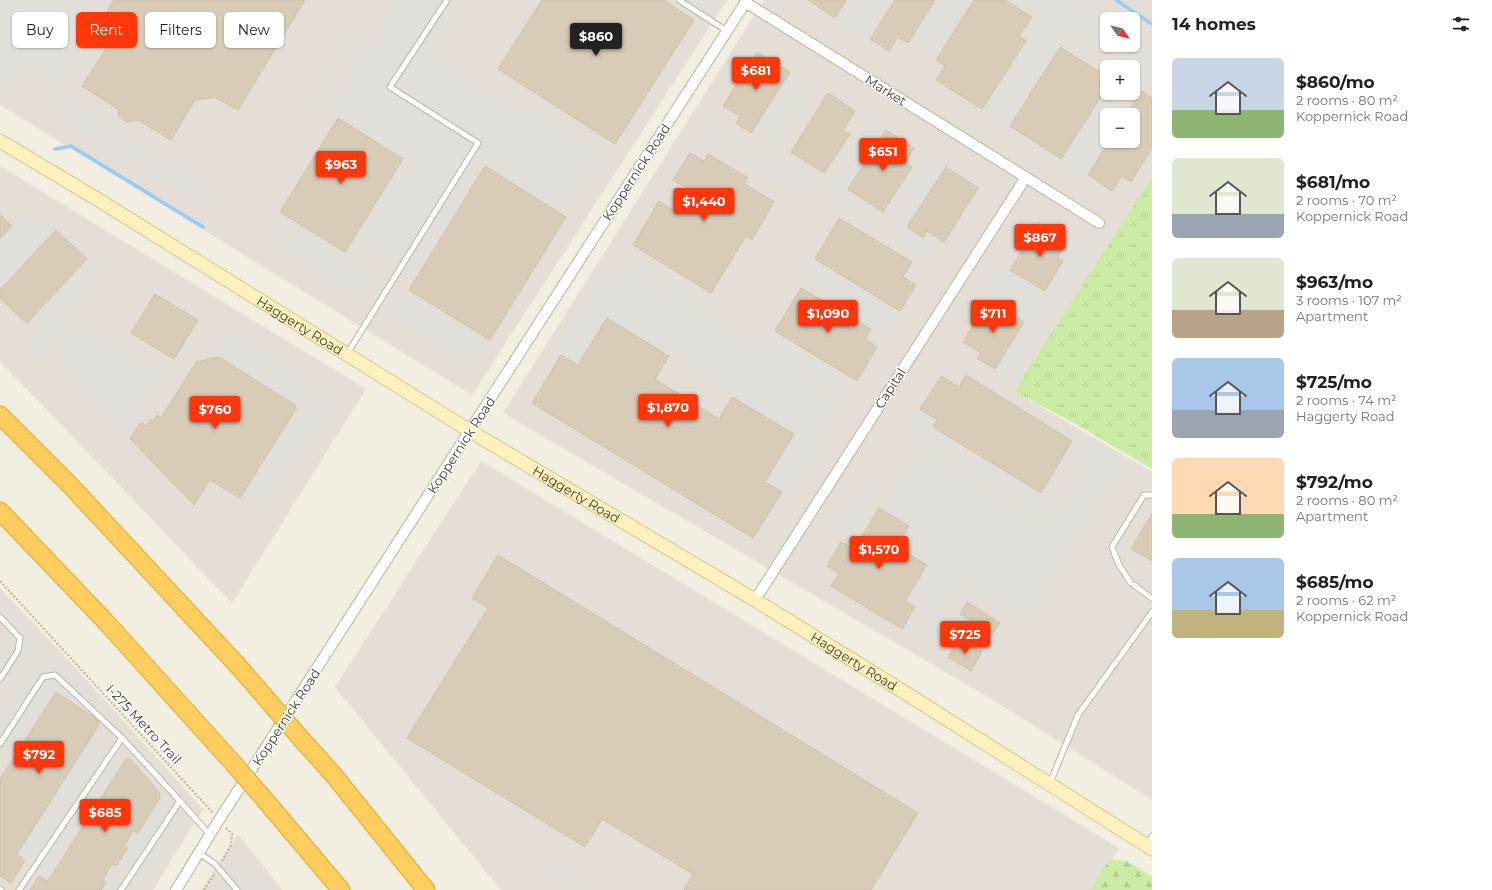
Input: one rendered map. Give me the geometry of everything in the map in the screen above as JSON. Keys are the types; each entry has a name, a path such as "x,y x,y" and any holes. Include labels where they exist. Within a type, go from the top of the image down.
{"highway":[{"path":"0,415 69,484 240,668 332,773 426,890"},
{"path":"0,511 105,620 233,763 341,890"}],"main road":[{"name":"Haggerty Road","path":"0,141 97,199 470,431 755,600 1050,784 1150,844"}],"street":[{"name":"Koppernick Road","path":"176,890 219,820 746,1"},
{"name":"Market","path":"746,1 1099,222"},
{"name":"Capital","path":"755,600 1026,177"}],"lane":[{"path":"347,354 478,143 390,87 448,0"},
{"path":"679,0 727,31"},
{"path":"1152,495 1144,495 1112,547 1119,565 1131,583 1152,598"},
{"path":"1050,784 1078,715 1152,612"},
{"path":"0,617 20,638 18,651 0,679"},
{"path":"0,744 43,677 55,675 122,738 210,835"},
{"path":"19,890 122,738"},
{"path":"121,890 180,801"},
{"path":"199,853 218,868 237,890"}],"path":[{"name":"I-275 Metro Trail","path":"0,580 232,834 231,845 204,890"}],"shaded area":[{"path":"0,0 727,0 472,395 0,105"},
{"path":"0,0 113,0 106,12 76,12 76,48 83,48 60,88 25,66 11,88 0,81"},
{"path":"395,0 463,0 429,55 519,113 526,104 611,160 604,171 593,165 563,212 479,160 466,179 472,183 414,279 353,243 406,157 327,107"},
{"path":"672,0 703,0 711,5 702,19"},
{"path":"764,0 1152,0 1152,178 1014,391 1152,472 1152,800 988,697 503,413"},
{"path":"855,0 891,0 865,42 839,25"},
{"path":"941,0 970,0 933,56 913,43"},
{"path":"1019,0 1079,0 1100,13 1100,51 1069,32 1005,132 980,116 1043,16"},
{"path":"354,26 364,32 310,118 300,112"},
{"path":"1140,39 1152,47 1152,84 1146,81 1140,90 1140,60 1114,60 1101,52 1140,52"},
{"path":"793,74 806,82 761,152 753,147 749,153 707,127 712,118 749,141"},
{"path":"809,81 820,87 777,154 814,177 807,188 769,165 774,157 764,151"},
{"path":"59,93 222,192 211,210 48,110"},
{"path":"1100,100 1134,100 1129,108 1100,108 1100,148 1103,148 1082,181 1058,166"},
{"path":"871,116 889,128 848,189 882,211 881,213 884,215 881,220 875,217 870,217 865,224 828,201 832,194 824,188"},
{"path":"706,129 811,193 805,202 712,145 703,159 691,152"},
{"path":"928,156 946,167 907,227 941,248 930,265 889,239 896,227 886,220"},
{"path":"0,166 366,389 232,603 0,361"},
{"path":"26,214 41,228 45,223 54,231 0,288 0,241"},
{"path":"283,218 376,275 361,300 270,245 274,238 271,237"},
{"path":"1078,238 1097,251 1061,309 1052,304 1048,310 1057,315 1013,387 993,375 1026,322 982,294 1000,265 1044,293"},
{"path":"103,253 110,257 73,316 41,361 27,349 79,270"},
{"path":"629,253 732,317 726,326 623,262"},
{"path":"802,254 900,313 888,332 791,272"},
{"path":"623,265 843,400 822,439 814,446 814,448 820,452 793,498 765,482 796,434 732,397 669,356 607,318 578,365 552,350 580,305 587,309 589,308 593,298 582,288 594,270 611,279 614,278"},
{"path":"403,292 487,344 472,368 388,317"},
{"path":"76,318 163,373 144,403 134,429 126,436 64,371 57,349"},
{"path":"762,327 855,382 846,398 752,343"},
{"path":"232,328 313,380 296,405 216,353"},
{"path":"322,384 342,397 293,472 284,467 276,479 285,485 270,507 245,491 292,419 297,422"},
{"path":"918,409 936,420 932,428 1062,508 1086,469 1066,456 1082,431 1125,457 1121,463 1124,466 1081,535 1076,532 1072,538 1022,507 1026,501 1020,497 1016,503 952,464 955,458 950,455 946,461 904,435 913,422 911,420"},
{"path":"917,446 1077,543 1026,624 963,585 940,621 925,640 904,629 918,607 907,600 929,564 899,546 911,526 880,507"},
{"path":"481,461 1119,848 1093,890 501,890 335,687"},
{"path":"866,479 883,488 852,540 835,530"},
{"path":"0,588 87,680 203,809 153,890 0,890"},
{"path":"30,641 36,645 8,688 0,683 0,647 8,652"},
{"path":"54,652 187,801 182,805 104,723 53,688 0,770 0,714 38,656 45,661"},
{"path":"90,741 122,761 49,875 18,854"},
{"path":"161,798 175,806 166,819 178,827 142,886 132,880 127,888 129,890 103,890"},
{"path":"238,834 282,890 201,890"},
{"path":"551,856 592,880 586,890 570,890 541,873"},
{"path":"242,864 261,890 248,890 240,879 232,890 221,890 234,871"}],"green space":[{"path":"1152,177 1152,469 1079,426 1014,391"},
{"path":"1113,859 1127,861 1152,877 1152,890 1090,890 1107,864"}],"building":[{"path":"114,0 305,0 284,34 284,12 224,12 224,48 276,48 238,110 215,97 195,100 171,140 138,120 127,122 119,117 118,109 82,86 107,48 137,48 137,12 107,12"},
{"path":"542,0 664,0 694,20 615,144 498,69"},
{"path":"808,0 846,0 835,18"},
{"path":"895,0 935,0 908,43 898,37 889,51 870,39"},
{"path":"974,0 1005,0 1032,17 1019,36 1026,41 982,109 936,80 945,66 936,60"},
{"path":"1060,47 1100,72 1100,98 1061,159 1010,126"},
{"path":"757,52 790,72 751,133 736,123 740,116 723,106"},
{"path":"1142,91 1152,98 1152,148 1131,182 1122,176 1112,191 1088,175 1105,148 1140,148 1140,108 1131,108 1136,100 1140,100 1140,94"},
{"path":"828,93 855,111 843,130 850,134 824,173 791,152"},
{"path":"338,118 403,159 345,252 280,212"},
{"path":"886,130 914,148 905,162 912,167 883,212 848,189"},
{"path":"690,153 704,161 708,154 748,178 745,184 774,202 752,240 746,236 711,293 633,245 659,201 673,210 686,188 673,180"},
{"path":"485,166 566,217 490,340 409,290"},
{"path":"946,167 978,188 944,242 927,231 923,238 907,227"},
{"path":"0,215 12,226 0,239"},
{"path":"839,218 912,262 903,277 916,285 900,311 815,259"},
{"path":"1038,223 1067,241 1057,257 1063,261 1045,291 1010,270"},
{"path":"56,230 87,259 27,323 0,299 0,290"},
{"path":"801,288 871,329 865,339 877,347 857,381 775,331"},
{"path":"155,294 198,320 174,359 131,333"},
{"path":"989,300 1024,322 995,369 977,358 981,353 963,342"},
{"path":"607,318 669,356 655,379 719,419 732,397 794,434 765,482 782,492 753,538 532,403 561,355 578,365"},
{"path":"219,357 295,405 296,409 240,498 210,480 194,505 130,439 141,422 146,426 151,419 153,421 157,415 161,418 196,362"},
{"path":"966,375 1072,441 1041,493 933,427 937,420 920,409 941,376 959,387"},
{"path":"879,508 909,526 897,547 927,565 905,601 915,607 902,629 831,586 839,573 827,566 841,542 854,549"},
{"path":"1152,513 1152,561 1131,549"},
{"path":"498,555 918,813 871,890 684,890 693,874 602,819 585,847 407,738 488,608 472,598"},
{"path":"967,602 1000,623 992,634 960,614"},
{"path":"959,639 982,652 971,671 948,657"},
{"path":"56,692 95,718 99,725 17,854 25,860 11,883 0,876 0,779"},
{"path":"126,759 132,761 160,793 160,798 138,833 133,831 124,846 128,848 116,866 112,864 102,880 106,883 101,890 30,890 39,876 48,881"}],"waterway":[{"path":"1116,0 1152,24"},
{"path":"55,149 71,146 203,227"}]}
